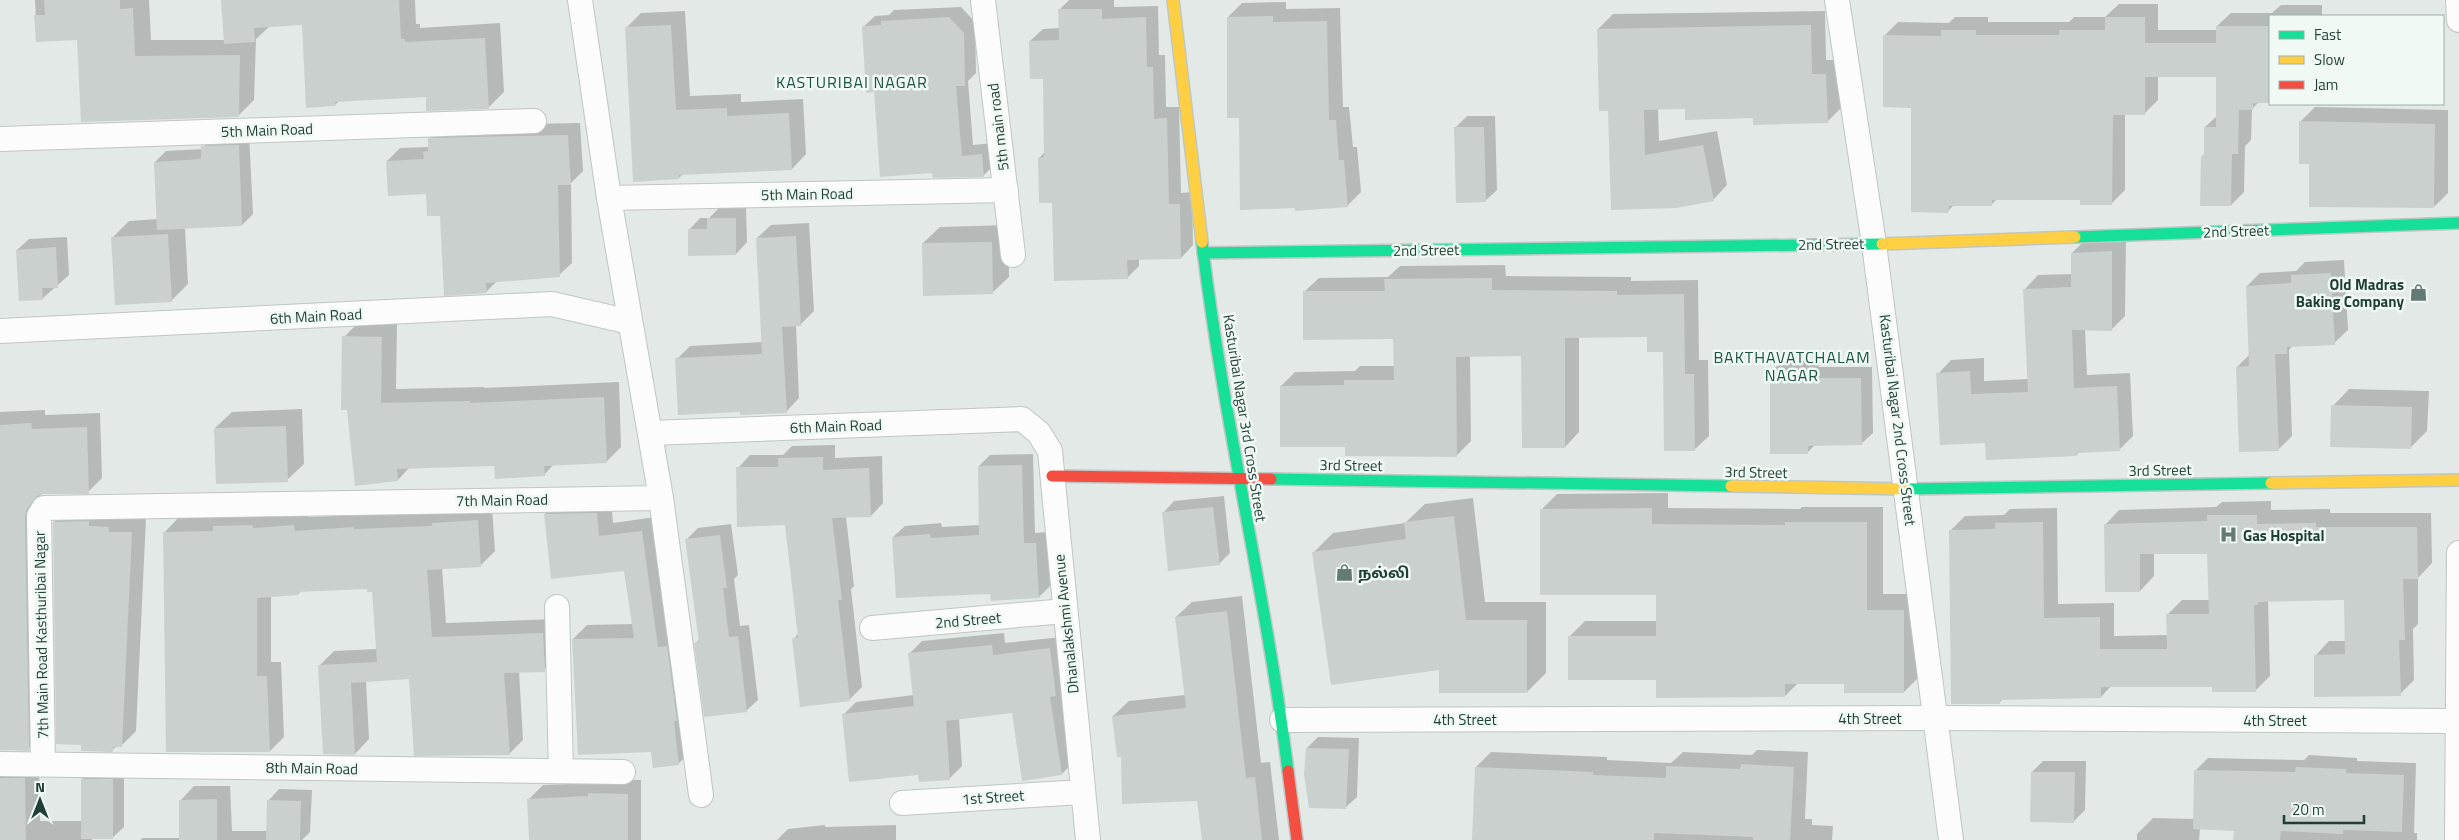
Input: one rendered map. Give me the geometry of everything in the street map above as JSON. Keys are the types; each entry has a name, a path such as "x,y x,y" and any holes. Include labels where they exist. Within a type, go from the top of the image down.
{"street":[{"path":"580,0 609,198 661,498 701,795"},
{"name":"5th main road","path":"983,0 1013,255"},
{"name":"Kasturibai Nagar 3rd Cross Street","path":"1173,0 1203,253 1239,478 1282,720 1297,840"},
{"name":"Kasturibai Nagar 2nd Cross Street","path":"1837,0 1874,244 1951,840"},
{"path":"2458,0 2459,20"},
{"name":"5th Main Road","path":"0,139 534,121"},
{"name":"5th Main Road","path":"609,198 1006,190"},
{"name":"2nd Street","path":"1203,253 1874,244 2459,223"},
{"name":"6th Main Road","path":"0,331 552,304 630,322"},
{"name":"6th Main Road","path":"650,433 1022,418"},
{"name":"Dhanalakshmi Avenue","path":"1022,418 1040,433 1050,450 1088,840"},
{"name":"3rd Street","path":"1052,476 1907,489 2459,480"},
{"name":"7th Main Road","path":"44,508 661,498"},
{"name":"7th Main Road Kasthuribai Nagar","path":"43,764 39,516 44,508"},
{"path":"2457,840 2459,553"},
{"path":"557,607 561,771"},
{"name":"2nd Street","path":"872,628 1065,611"},
{"name":"4th Street","path":"1282,720 1935,718 2458,720"},
{"name":"8th Main Road","path":"0,764 623,772"},
{"name":"1st Street","path":"902,803 1084,792"}],"building":[{"path":"44,0 120,0 120,9 133,8 135,56 240,55 239,117 81,122 77,40 36,42 34,15 45,15"},
{"path":"221,0 399,0 401,39 405,39 405,42 485,38 489,109 426,111 426,97 335,102 335,106 306,108 302,25 254,28 255,42 224,44"},
{"path":"1058,9 1102,9 1102,19 1146,17 1147,67 1153,67 1154,119 1167,118 1169,204 1180,204 1181,259 1127,260 1128,279 1054,281 1052,203 1039,203 1038,158 1044,157 1043,79 1030,79 1029,41 1059,40"},
{"path":"1273,16 1273,22 1327,21 1329,120 1336,120 1339,160 1344,160 1348,207 1295,211 1295,208 1240,210 1239,118 1227,118 1227,17"},
{"path":"949,17 964,33 965,86 956,86 962,156 982,154 984,177 933,178 932,173 880,177 874,92 866,93 862,26 881,25 881,21"},
{"path":"2105,17 2145,17 2145,43 2216,43 2216,26 2269,26 2269,103 2253,103 2253,110 2239,110 2238,154 2232,154 2231,206 2200,206 2201,156 2204,156 2204,127 2216,127 2216,77 2145,77 2145,115 2113,115 2112,205 2080,205 2080,200 1992,200 1992,206 1949,206 1948,213 1911,212 1911,108 1883,107 1883,35 1941,36 1941,30 1976,30 1976,35 2059,35 2059,30 2105,30"},
{"path":"671,25 676,110 727,108 727,116 789,113 792,170 679,175 679,179 633,182 625,27"},
{"path":"1811,25 1812,74 1826,74 1828,123 1753,125 1753,118 1685,120 1685,109 1644,110 1645,155 1703,145 1714,201 1676,208 1611,210 1608,111 1599,111 1597,29"},
{"path":"2299,121 2435,124 2434,208 2309,207 2309,164 2299,164"},
{"path":"1454,127 1484,127 1486,202 1456,203"},
{"path":"568,135 571,185 558,185 560,277 486,283 487,293 444,296 440,216 427,216 426,194 388,196 386,161 424,159 423,152 428,151 428,138"},
{"path":"239,145 242,226 157,230 154,162 201,159 201,146"},
{"path":"707,218 736,218 736,255 688,256 688,229 707,229"},
{"path":"168,234 172,302 115,305 111,237"},
{"path":"796,236 801,326 782,327 787,413 740,415 740,412 678,415 675,358 762,354 756,238"},
{"path":"992,242 993,294 923,296 922,243"},
{"path":"56,247 58,288 42,288 43,300 19,301 16,250"},
{"path":"2112,251 2112,331 2072,330 2074,388 2117,386 2120,451 2077,453 2077,456 1986,460 1985,443 1940,445 1936,373 1970,371 1971,394 2028,392 2023,289 2071,287 2071,253"},
{"path":"2331,273 2335,345 2287,347 2287,354 2275,354 2279,451 2239,452 2236,367 2249,366 2246,286 2291,283 2291,275"},
{"path":"1492,278 1492,290 1617,291 1617,295 1684,294 1685,374 1694,374 1695,451 1664,451 1663,352 1647,352 1647,337 1565,338 1565,448 1522,448 1521,356 1456,357 1457,457 1345,456 1345,447 1280,447 1280,386 1344,385 1344,380 1394,380 1393,339 1303,340 1303,291 1385,291 1384,279"},
{"path":"342,336 382,337 381,403 470,401 470,403 604,397 607,463 544,466 545,476 495,479 494,466 397,469 398,481 355,486 347,410 341,410"},
{"path":"1808,371 1808,378 1861,378 1862,445 1808,446 1808,454 1770,454 1770,372"},
{"path":"2331,405 2412,407 2411,449 2330,447"},
{"path":"31,423 32,429 87,427 89,494 43,494 37,496 27,509 25,516 29,751 0,750 0,425"},
{"path":"286,426 288,482 216,484 214,428"},
{"path":"823,457 823,470 869,468 871,517 832,518 842,600 838,600 850,701 800,707 792,638 798,638 785,525 737,527 736,467 778,467 778,458"},
{"path":"1022,465 1024,543 1036,543 1039,598 991,601 990,594 896,598 892,537 930,534 931,538 979,535 978,466"},
{"path":"1213,507 1220,565 1168,571 1162,512"},
{"path":"1652,508 1652,524 1785,525 1785,522 1867,522 1867,610 1904,610 1904,693 1844,693 1844,684 1785,684 1785,697 1656,698 1656,680 1568,680 1568,636 1656,636 1656,595 1540,595 1540,509"},
{"path":"597,513 599,536 642,531 658,647 667,646 677,721 674,721 679,765 653,768 651,752 578,755 572,639 634,638 624,571 551,579 544,514"},
{"path":"2207,515 2257,515 2257,524 2316,523 2316,527 2417,527 2418,579 2403,579 2405,640 2399,640 2401,696 2314,697 2314,655 2345,654 2344,600 2258,602 2258,605 2254,605 2256,692 2212,692 2212,687 2101,687 2101,698 2000,700 2000,704 1951,704 1949,530 1995,529 1995,523 2043,522 2044,618 2100,617 2100,649 2167,649 2166,614 2209,614 2207,554 2140,554 2140,592 2105,592 2104,524 2207,521"},
{"path":"1454,516 1466,620 1527,620 1527,693 1439,693 1439,670 1331,685 1312,552 1406,539 1404,522"},
{"path":"478,520 481,567 427,570 432,637 543,633 545,672 504,673 510,755 414,756 409,679 351,683 355,755 323,754 318,665 377,662 372,592 367,592 367,589 298,592 298,595 257,598 257,676 267,676 270,752 166,752 163,532 213,531 213,526 253,525 253,528 294,525 295,531 354,527 354,529 432,526 432,523"},
{"path":"89,521 89,526 109,527 109,532 132,532 122,747 113,747 113,752 81,751 81,745 56,744 53,522"},
{"path":"720,535 727,588 723,588 729,637 738,636 747,712 704,717 694,643 699,642 685,539"},
{"path":"1227,611 1246,778 1255,777 1262,840 1202,840 1197,801 1122,804 1121,757 1117,757 1112,716 1186,708 1175,617"},
{"path":"992,645 993,655 1050,648 1056,696 1050,697 1062,775 1022,781 1012,713 946,721 950,780 919,782 918,775 849,782 842,714 914,706 908,653"},
{"path":"1306,748 1349,749 1346,809 1309,808 1304,774"},
{"path":"1741,764 1794,767 1790,840 1753,840 1753,837 1654,833 1654,840 1472,840 1475,767 1593,772 1593,775 1666,778 1666,766 1740,769"},
{"path":"2296,767 2346,769 2346,773 2404,775 2402,832 2343,830 2343,834 2281,831 2280,840 2233,840 2234,831 2193,829 2194,770 2295,772"},
{"path":"2031,772 2075,772 2074,823 2030,822"},
{"path":"0,778 25,778 26,840 0,840"},
{"path":"81,779 113,779 113,839 81,839"},
{"path":"588,793 628,794 628,840 529,840 527,799 588,796"},
{"path":"217,799 217,840 179,840 179,800"},
{"path":"267,800 301,801 300,840 266,840"}],"traffic: fast":[{"path":"2075,237 2459,223"},
{"path":"1202,242 1221,375 1268,639 1288,771"},
{"path":"1203,253 1882,244"},
{"path":"1271,479 1731,486"},
{"path":"1907,489 2271,483"}],"traffic: slow":[{"path":"1173,0 1202,242"},
{"path":"1882,244 2075,237"},
{"path":"2271,483 2459,480"},
{"path":"1731,486 1907,489"}],"traffic: jam":[{"path":"1052,476 1271,479"},
{"path":"1288,771 1297,840"}],"place":[{"name":"Old Madras Baking Company","path":"2418,293"},
{"name":"Gas Hospital","path":"2229,535"},
{"name":"நல்லி","path":"1344,572"}],"district":[{"name":"KASTURIBAI NAGAR","path":"852,82"},
{"name":"BAKTHAVATCHALAM NAGAR","path":"1792,366"}]}
